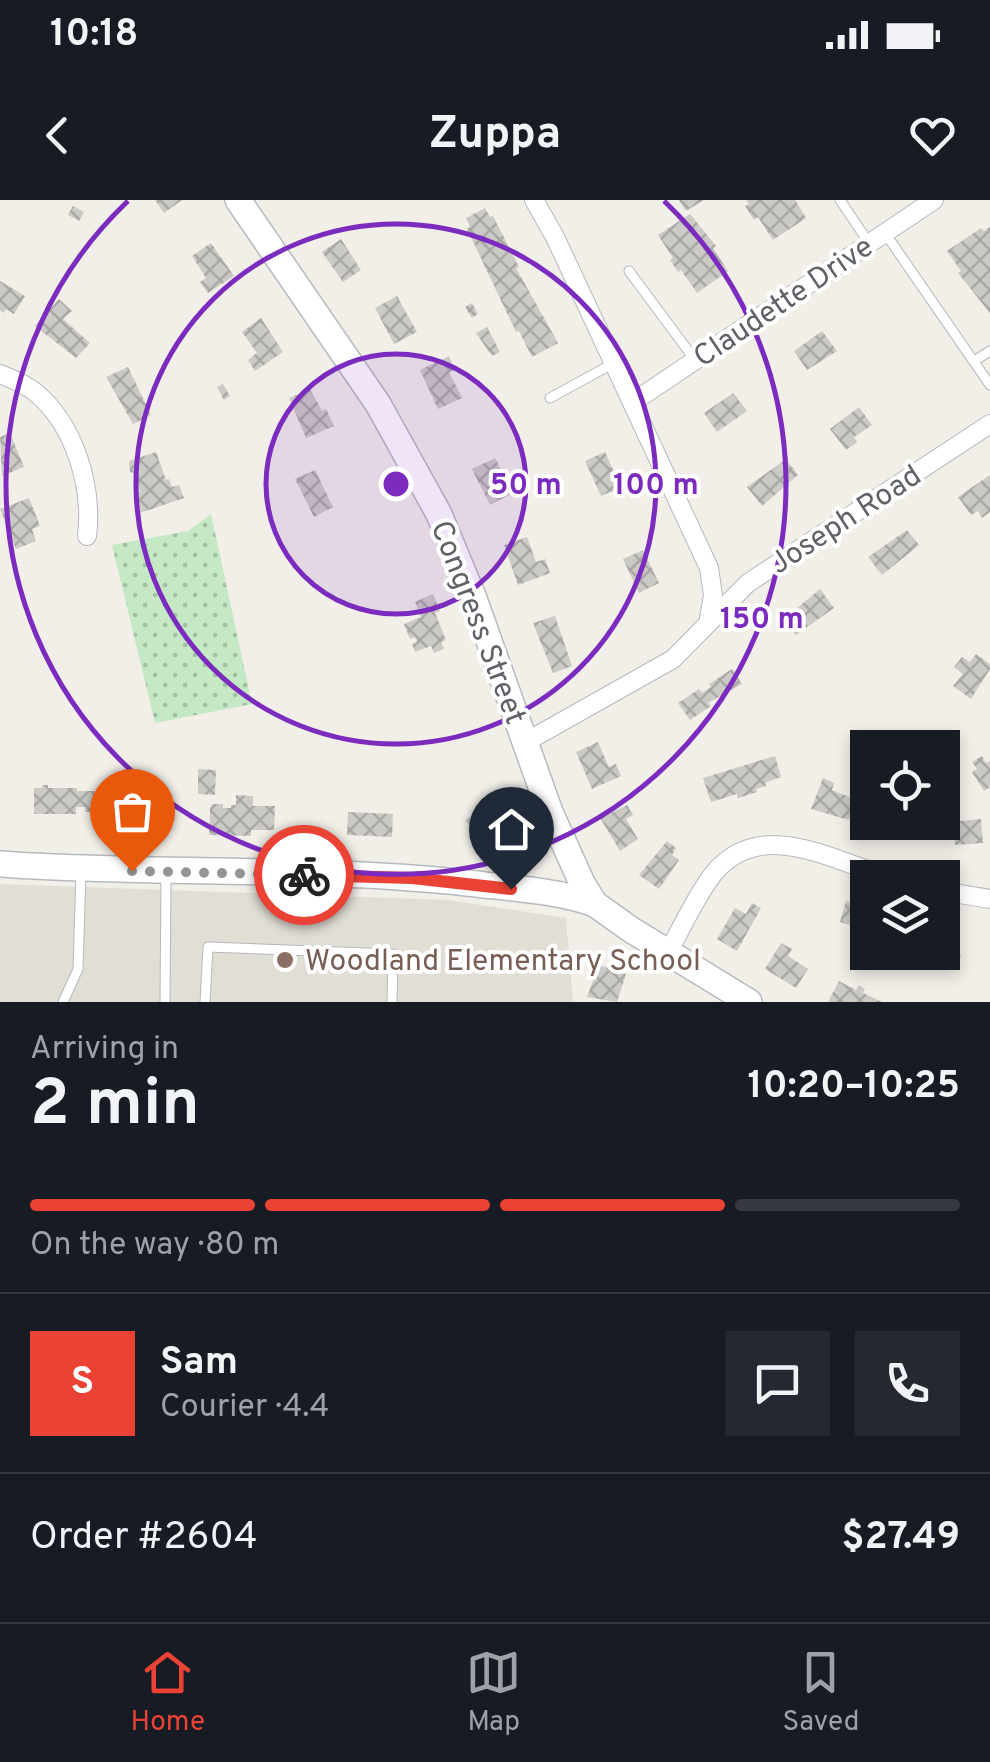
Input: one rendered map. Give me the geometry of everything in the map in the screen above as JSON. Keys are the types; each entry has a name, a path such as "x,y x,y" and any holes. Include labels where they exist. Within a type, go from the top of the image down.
{"main road":[{"name":"Congress Street","path":"238,200 365,384 414,465 453,544 570,858 596,904 667,954 749,1002"},
{"path":"0,864 81,870 402,878 487,886 596,904"}],"street":[{"path":"534,200 710,568 714,595 707,623"},
{"name":"Claudette Drive","path":"633,402 934,200"},
{"path":"0,374 34,392 69,435 90,512 86,536"},
{"name":"Joseph Road","path":"524,743 673,658 748,583 990,424"},
{"path":"667,954 713,874 742,849 784,845 850,865"},
{"path":"960,894 990,899"}],"lane":[{"path":"840,200 877,238 990,385"},
{"path":"628,271 695,360"},
{"path":"974,362 990,351"},
{"path":"550,398 614,364"},
{"path":"63,1002 78,969 81,870"},
{"path":"165,1002 166,872"},
{"path":"206,1002 208,947 393,954 392,1002"}],"shaded area":[{"name":"Woodland Elementary School","path":"0,884 448,900 566,918 573,1002 0,1002"}],"green space":[{"path":"211,514 252,704 155,723 112,545 188,531"}],"building":[{"path":"155,200 182,200 164,213"},
{"path":"679,200 704,200 686,211"},
{"path":"746,200 795,200 806,218 773,240 758,217 754,220 745,206 749,204"},
{"path":"73,206 84,212 79,221 68,215"},
{"path":"485,208 493,216 519,267 516,268 558,343 532,357 467,229 470,227 466,218"},
{"path":"690,214 716,246 713,248 728,271 697,293 681,270 678,272 658,235"},
{"path":"990,227 990,313 958,273 961,271 947,251 981,228 984,231"},
{"path":"341,239 361,270 343,282 322,252"},
{"path":"211,243 234,276 208,293 200,282 206,278 192,256"},
{"path":"0,281 25,296 14,314 0,310"},
{"path":"397,296 417,332 394,344 375,308"},
{"path":"59,299 72,311 63,319 90,343 76,358 35,326"},
{"path":"472,303 478,314 472,318 465,307"},
{"path":"261,318 283,352 255,371 248,360 257,353 242,332"},
{"path":"487,327 500,352 492,356 476,333"},
{"path":"822,331 837,351 807,370 794,351"},
{"path":"449,356 455,370 449,372 462,398 438,409 420,370"},
{"path":"128,367 151,415 133,424 106,377"},
{"path":"223,384 230,396 224,400 217,387"},
{"path":"310,389 334,426 306,438 289,398"},
{"path":"733,393 747,411 717,432 704,413"},
{"path":"859,407 872,425 854,437 857,442 846,450 830,429"},
{"path":"10,433 24,467 2,476 0,437"},
{"path":"156,452 166,480 172,487 179,485 184,498 140,513 134,494 140,492 129,461"},
{"path":"605,452 621,487 601,496 585,461"},
{"path":"495,458 513,493 490,505 472,469"},
{"path":"786,459 798,475 762,506 747,487"},
{"path":"315,470 333,507 314,517 295,479"},
{"path":"990,475 990,512 982,518 978,511 971,515 958,497"},
{"path":"29,498 40,526 32,529 36,541 16,549 0,509"},
{"path":"907,530 919,545 882,575 868,557"},
{"path":"527,537 536,562 545,559 550,573 518,585 504,545"},
{"path":"643,550 659,583 639,593 623,559"},
{"path":"820,589 834,608 796,635 784,619"},
{"path":"433,594 440,611 435,613 446,640 441,642 444,649 434,653 431,646 415,652 412,644 417,642 415,637 410,639 404,624 421,617 415,602"},
{"path":"555,616 572,666 553,673 533,623"},
{"path":"976,654 990,664 990,669 971,699 953,686 963,674 954,667 962,657 970,662"},
{"path":"732,669 742,684 708,703 711,706 690,720 678,703 699,689 702,693"},
{"path":"598,742 609,767 616,764 621,776 592,789 576,752"},
{"path":"775,756 781,777 765,783 757,792 711,802 703,778"},
{"path":"982,756 986,763 990,761 990,787 984,791 972,772 977,769 972,762"},
{"path":"198,769 216,770 215,795 198,794"},
{"path":"823,778 834,783 832,790 850,797 849,820 811,809"},
{"path":"42,785 107,791 106,812 85,812 85,807 76,807 76,814 34,814 34,788"},
{"path":"236,795 253,796 253,806 275,806 274,830 251,830 251,836 209,835 210,808 223,804 223,808 231,808 236,805"},
{"path":"496,804 510,819 486,840 465,821 474,813 479,819"},
{"path":"627,805 633,815 626,819 638,839 620,851 600,818"},
{"path":"348,812 393,814 392,837 347,835"},
{"path":"981,819 983,843 955,845 955,840 960,840 960,821"},
{"path":"667,841 676,848 672,855 679,860 659,889 639,875"},
{"path":"846,901 850,902 850,925 840,922"},
{"path":"752,903 761,908 737,951 717,939 735,908 746,914"},
{"path":"781,943 792,949 788,956 808,969 796,988 765,969"},
{"path":"599,965 626,974 617,1002 587,997"},
{"path":"839,981 856,990 859,985 865,989 863,993 882,1002 828,1002"}],"way so far":[{"path":"132,871 304,875"}],"place":[{"name":"Woodland Elementary School","path":"285,960"}],"route":[{"path":"304,875 383,876 511,889"}]}
